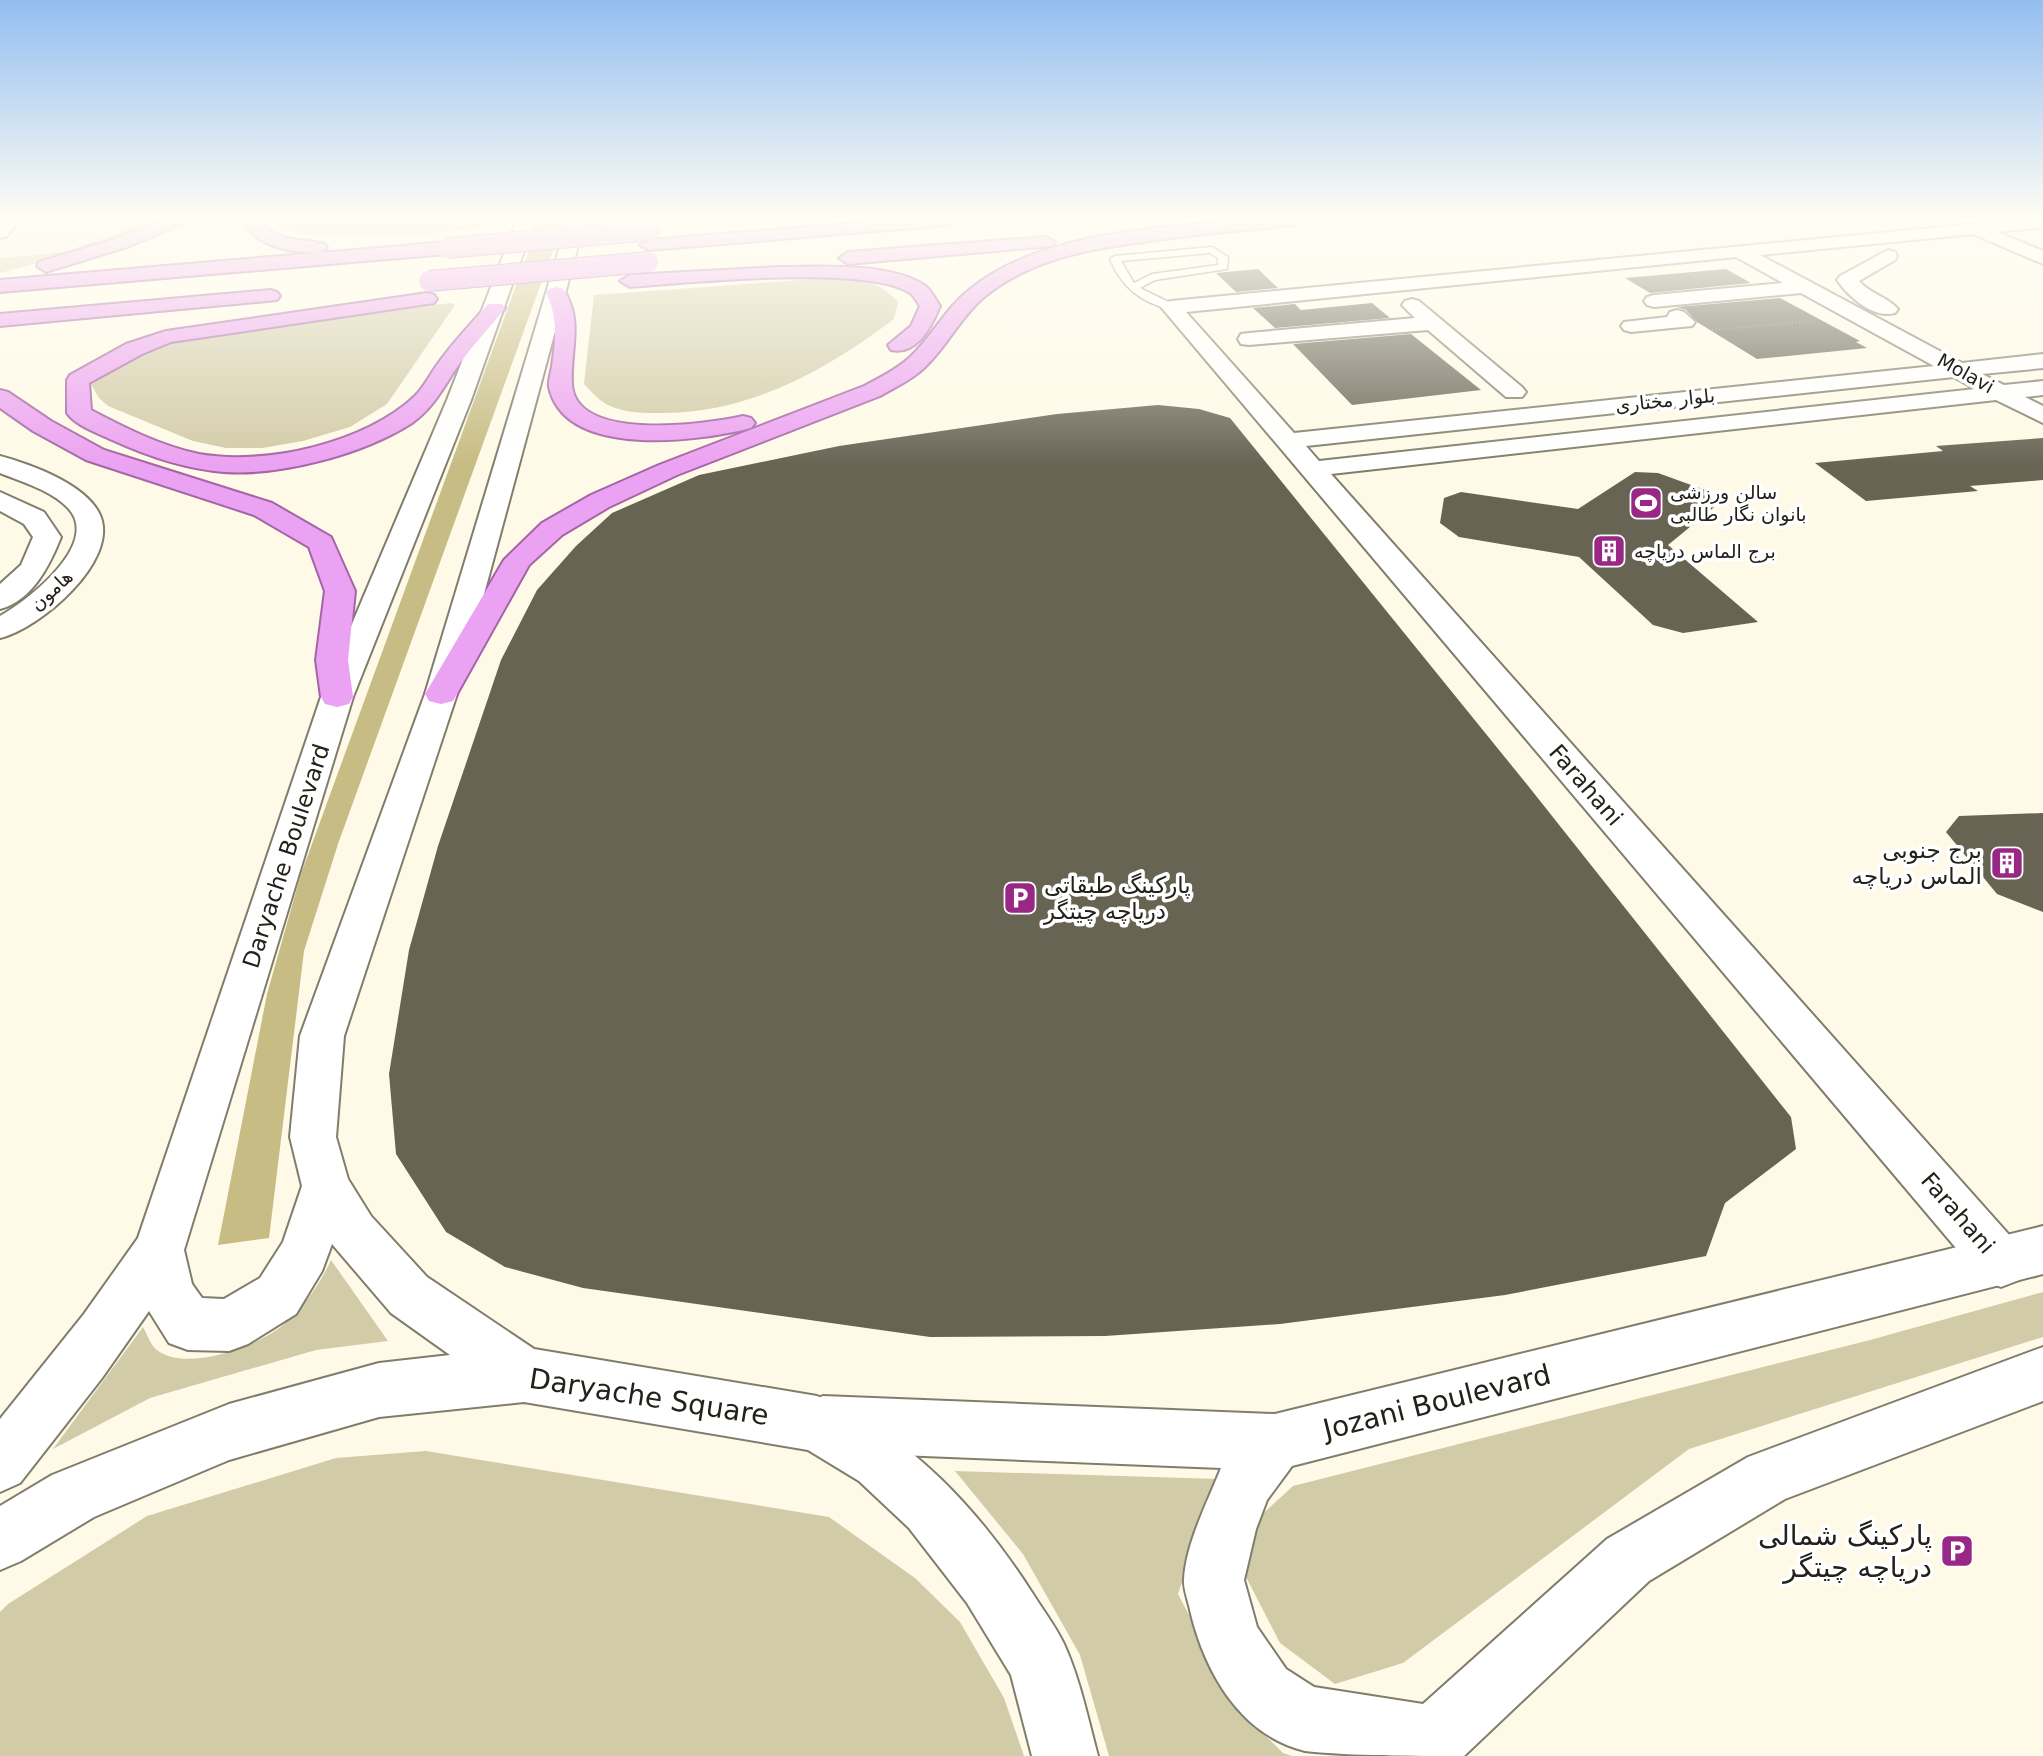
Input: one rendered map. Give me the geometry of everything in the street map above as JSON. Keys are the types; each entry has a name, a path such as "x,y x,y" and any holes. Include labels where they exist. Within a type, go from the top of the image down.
{"highway":[{"path":"0,304 29,302"},
{"path":"0,320 202,302"},
{"path":"0,340 281,311 318,302"},
{"path":"320,302 221,327 166,337 134,349 78,380 79,413 147,446 205,463 245,464 314,453 350,444 383,430 423,402 448,365 495,308"},
{"path":"562,302 565,306 561,387 572,407 589,419 624,432 673,434 721,429 768,415 845,379"},
{"path":"877,362 920,329 930,306 927,302"},
{"path":"441,694 518,560 552,529 600,501 668,470 849,400 899,377 918,362 968,302"},
{"path":"0,397 42,426 95,456 263,509 321,543 340,591 332,660 337,697"}],"street":[{"name":"Daryache Boulevard","path":"0,1463 79,1367 127,1301 159,1250 337,697 497,302"},
{"path":"524,1375 408,1295 353,1233 326,1186 313,1137 322,1036 441,694 553,302"},
{"path":"1171,307 1223,302"},
{"path":"1408,302 1514,392"},
{"path":"1631,326 1685,321 1655,302"},
{"name":"Molavi","path":"1833,302 2043,416"},
{"path":"1874,302 1910,320"},
{"name":"Farahani","path":"1171,307 1312,469 2022,1256"},
{"path":"1249,339 1433,323"},
{"path":"1934,333 1934,356"},
{"name":"بلوار مختاری","path":"1288,441 1957,368 2043,361"},
{"name":"بلوار مختاری","path":"1312,469 2043,388"},
{"name":"هامون","path":"0,464 55,488 80,504 90,528 80,562 42,603 0,629"},
{"name":"هامون","path":"0,500 34,518 47,537 34,569 0,600"},
{"path":"159,1250 168,1294 188,1324 229,1325 278,1296 304,1254 326,1186"},
{"name":"Jozani Boulevard","path":"817,1424 1275,1442 2022,1256"},
{"path":"1275,1442 1245,1481 1226,1529 1214,1580 1229,1641 1263,1692 1303,1718 1429,1747 1628,1560 1768,1477 2043,1374"},
{"name":"Daryache Square","path":"0,1540 73,1496 229,1432 379,1391 524,1375 817,1424 878,1461 930,1507 989,1581 1040,1663 1065,1756"}],"lane":[{"path":"1158,302 1171,307"}],"path":[{"path":"1712,330 1860,316"}],"shaded area":[{"path":"510,302 534,302 338,844 304,951 269,1238 218,1245 267,994 301,874"},
{"path":"593,302 898,302 894,319 843,355 788,384 729,405 666,413 629,411 608,405 584,384"},
{"path":"452,303 455,305 387,404 350,427 303,441 262,448 226,448 193,441 108,406 99,398 91,384 105,369 166,341 359,313"},
{"path":"331,1260 388,1341 316,1350 150,1398 53,1449 143,1327 155,1348 170,1356 203,1358 240,1348 272,1333 291,1318 311,1295"},
{"path":"2043,1292 2043,1337 1689,1449 1403,1663 1335,1684 1280,1643 1246,1577 1248,1527 1293,1486 1870,1340"},
{"path":"426,1451 829,1517 915,1578 960,1622 1004,1698 1024,1756 0,1756 0,1612 8,1604 147,1516 336,1458"},
{"path":"955,1471 1218,1479 1178,1594 1237,1707 1283,1753 1292,1756 1109,1756 1080,1655 1023,1554"}],"building":[{"path":"1735,302 1787,302 1860,341 1856,342 1867,348 1757,359 1697,322 1686,310 1677,307"},
{"path":"1372,303 1390,318 1275,328 1253,308 1295,304 1301,310"},
{"path":"1411,334 1481,390 1352,405 1293,344"},
{"name":"پارکینگ طبقاتی دریاچه چیتگر","path":"1158,405 1199,409 1230,418 1529,787 1791,1117 1796,1149 1725,1203 1706,1256 1505,1295 1280,1324 1105,1336 930,1337 583,1288 505,1267 446,1232 396,1154 389,1074 409,950 438,846 501,660 537,590 576,546 612,513 699,475 839,446 1057,414"},
{"path":"2043,438 2043,480 1970,486 1978,491 1866,501 1815,463 1943,451 1936,446"},
{"name":"برج الماس دریاچه","path":"1635,472 1658,473 1705,490 1718,504 1668,545 1758,622 1683,633 1653,625 1579,557 1459,537 1440,523 1444,498 1461,492 1578,509"},
{"name":"برج جنوبی الماس دریاچه","path":"2043,813 2043,912 1997,894 1946,832 1959,816"}],"place":[{"name":"سالن ورزشی بانوان نگار طالبی","path":"1646,503"},
{"name":"برج الماس دریاچه","path":"1609,551"},
{"name":"برج جنوبی الماس دریاچه","path":"2007,863"},
{"name":"پارکینگ طبقاتی دریاچه چیتگر","path":"1020,898"},
{"name":"پارکینگ شمالی دریاچه چیتگر","path":"1957,1551"}]}
